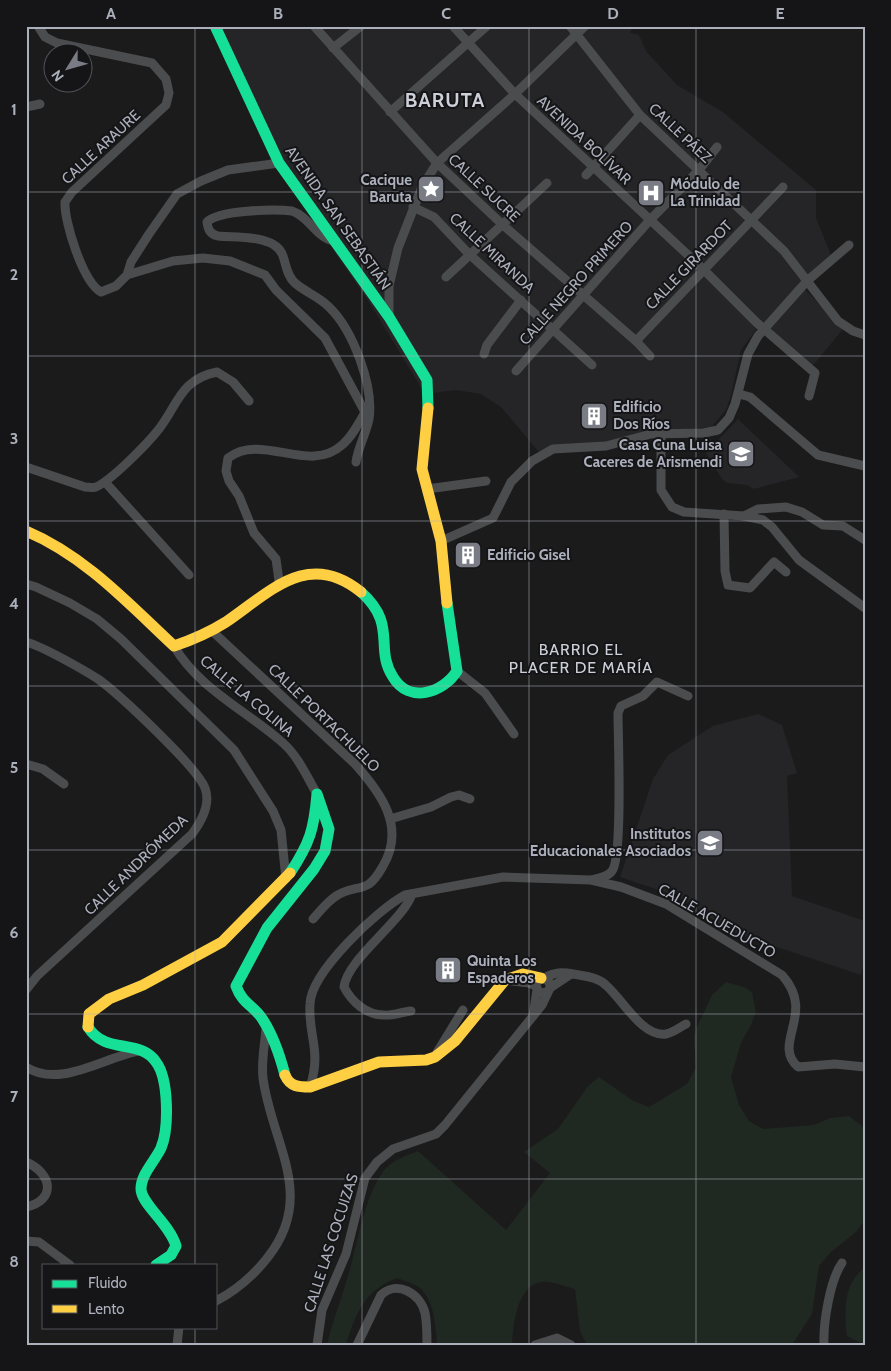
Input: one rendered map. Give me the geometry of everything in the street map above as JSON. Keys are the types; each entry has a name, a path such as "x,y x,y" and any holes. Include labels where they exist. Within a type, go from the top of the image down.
{"street":[{"name":"CALLE ARAURE","path":"38,26 45,37 57,43 145,60 158,68 166,78 169,93 166,105 72,192 65,202 71,234 85,272 96,289 101,292 107,291 127,274 131,262 144,241 177,194 201,181 228,170 279,162"},
{"name":"AVENIDA SAN SEBASTIÁN","path":"215,26 279,162 389,317 423,372 429,389 422,469 441,541 456,671"},
{"name":"CALLE SUCRE","path":"314,26 437,163 503,225 636,341 650,356"},
{"path":"333,48 361,26"},
{"name":"AVENIDA BOLÍVAR","path":"453,26 515,94 559,132 590,171 704,268 763,329 815,374 809,396"},
{"path":"390,112 487,26"},
{"name":"CALLE PÁEZ","path":"570,26 640,115 784,251 838,321 853,332 865,335"},
{"path":"389,317 392,272 413,207 422,187 437,163 515,94 585,26"},
{"path":"26,107 40,104"},
{"path":"590,171 640,115"},
{"name":"CALLE NEGRO PRIMERO","path":"516,371 584,297 649,221 699,170 717,147"},
{"path":"446,276 547,183"},
{"name":"CALLE GIRARDOT","path":"636,341 783,187"},
{"name":"CALLE MIRANDA","path":"413,207 434,217 469,254 592,364"},
{"path":"280,581 276,560 254,533 239,496 229,481 226,471 228,458 239,452 259,450 302,457 322,456 343,445 367,408 370,393 363,369 339,320 328,305 291,279 282,252 278,247 264,240 212,234 208,229 208,222 216,216 281,210 292,211 302,214 324,239 334,241"},
{"path":"441,541 493,518 511,482 539,456 553,450 606,446 661,433 704,433 718,430 729,418 739,394 748,354 763,329 807,281 849,245"},
{"path":"127,274 173,261 203,258 230,261 265,275 276,290 325,338 367,408 369,418 356,462"},
{"path":"484,354 487,345 521,300"},
{"path":"26,467 85,487 95,488 105,482 159,429 176,400 202,375 217,372 234,382 249,401"},
{"path":"739,394 750,397 818,455 865,466"},
{"path":"661,433 661,490 668,503 677,510 684,512 744,516 763,520 772,527 799,560 863,605"},
{"path":"105,482 189,575"},
{"path":"427,489 486,482"},
{"path":"744,516 758,509 786,507 802,512 823,525 843,526 865,540"},
{"path":"724,514 725,571 728,585 750,588 774,562 786,572"},
{"path":"26,531 46,539 73,556 174,646 211,630 280,581 299,574 323,573 354,586 364,595 382,620 390,674 407,690 423,694 430,693 446,685 456,671 485,693 514,734"},
{"path":"26,584 70,603 109,629 234,750 273,811 281,830 286,879"},
{"name":"CALLE PORTACHUELO","path":"211,630 355,764 384,800 390,819 392,843 386,860 375,880 363,888 343,892 312,919"},
{"name":"CALLE ANDRÓMEDA","path":"26,642 97,679 119,697 195,770 205,788 208,799 199,824 192,834 37,976 26,990"},
{"name":"CALLE LA COLINA","path":"174,646 180,655 209,685 284,744 317,794"},
{"path":"592,880 607,875 614,866 620,799 618,713 622,706 643,696 657,682 688,696"},
{"path":"26,764 43,768 64,784"},
{"path":"158,1264 171,1255 176,1246 171,1228 150,1208 140,1192 141,1184 163,1143 164,1088 161,1068 151,1055 144,1050 113,1046 98,1039 88,1027 89,1014 109,999 143,985 222,942 286,879 311,840 317,794"},
{"path":"317,794 326,814 329,828 324,855 264,932 236,986 241,1000 262,1018 278,1049 286,1078 291,1084 298,1087 310,1086 379,1062 426,1060 435,1056 455,1041 510,976 528,974 540,983 549,981 549,989"},
{"path":"390,819 431,808 451,797 459,795 470,799"},
{"name":"CALLE ACUEDUCTO","path":"310,1086 317,1056 309,1006 311,994 318,978 375,917 398,899 412,894 503,877 592,880 621,887 666,904 782,975 789,983 797,1010 788,1052 791,1061 798,1067 835,1064 865,1067"},
{"path":"411,1011 385,1016 375,1014 364,1010 350,999 344,987 351,971 383,931 409,903 412,894"},
{"path":"540,983 561,972 588,976 602,983 628,1011 657,1033 670,1033 686,1024"},
{"path":"549,989 571,974"},
{"name":"CALLE LAS COCUIZAS","path":"533,1017 540,983"},
{"name":"CALLE LAS COCUIZAS","path":"317,1345 322,1310 346,1254 365,1178 377,1162 393,1149 426,1139 440,1130 454,1117 533,1017 549,989"},
{"path":"435,1056 463,1010"},
{"path":"218,1300 249,1280 261,1267 284,1233 290,1214 290,1177 263,1077 266,1028"},
{"path":"26,1067 38,1072 57,1074 84,1069 127,1053 144,1050"},
{"path":"26,1162 43,1173 47,1182 47,1192 43,1199 36,1205 26,1208"},
{"path":"26,1240 39,1242 69,1264"},
{"path":"824,1345 828,1306 837,1270 842,1263"},
{"path":"357,1345 380,1295 386,1290 398,1287 411,1294 422,1306 426,1345"},
{"path":"178,1345 179,1328"},
{"path":"535,1345 557,1338 571,1345"}],"shaded area":[{"path":"216,26 633,26 630,33 639,35 646,51 677,85 723,112 816,190 816,218 831,255 800,284 843,329 811,368 761,323 741,350 726,410 710,429 675,433 600,448 538,451 501,407 481,394 455,390 425,394 369,302 315,223"},
{"name":"Casa Cuna Luisa Caceres de Arismendi","path":"738,419 799,477 754,489 747,485 727,483 722,479 706,453"},
{"name":"Institutos Educacionales Asociados","path":"758,714 782,725 797,773 787,776 792,896 865,921 865,960 861,975 732,932 679,897 620,877 653,779 668,755 713,726"},
{"path":"726,982 744,987 752,992 756,1012 741,1043 731,1077 739,1105 749,1121 763,1129 814,1125 830,1118 849,1116 862,1126 865,1132 865,1220 856,1232 831,1252 819,1266 812,1314 792,1345 587,1345 580,1331 575,1289 554,1283 541,1282 533,1285 522,1298 515,1317 512,1345 437,1345 433,1314 425,1293 415,1285 397,1278 386,1283 369,1296 358,1313 346,1345 327,1345 351,1266 365,1211 375,1185 389,1165 418,1151 506,1230 550,1173 524,1152 558,1129 588,1086 599,1077 632,1100 649,1107 687,1084 696,1068 694,1037 696,1029 712,995"},
{"path":"865,1267 865,1345 847,1336 845,1317 847,1298 852,1281"}],"traffic: fast":[{"path":"215,26 279,163 389,317 427,380 428,408"},
{"path":"361,592 379,615 384,636 385,656 393,677 408,691 417,693 435,690 451,679 457,671 447,603"},
{"path":"285,1075 267,1026 260,1015 245,1001 236,986 267,928 314,869 325,851 329,829 317,794 314,817 307,844 290,873"},
{"path":"88,1027 95,1036 104,1041 141,1050 149,1055 156,1062 163,1080 166,1104 164,1140 143,1178 141,1189 142,1195 168,1230 176,1246 171,1255 158,1264"}],"traffic: slow":[{"path":"428,408 422,469 441,541 447,603"},
{"path":"26,531 68,553 87,567 123,597 174,646 214,629 274,588 290,580 307,575 324,574 342,580 361,592"},
{"path":"88,1027 89,1014 109,999 143,985 222,942 290,873"},
{"path":"285,1075 292,1084 310,1087 379,1062 426,1060 435,1057 455,1041 505,980 523,974 541,978"}],"place":[{"name":"Cacique Baruta","path":"431,189"},
{"name":"Módulo de La Trinidad","path":"651,193"},
{"name":"Edificio Dos Ríos","path":"594,416"},
{"name":"Casa Cuna Luisa Caceres de Arismendi","path":"741,454"},
{"name":"Edificio Gisel","path":"468,555"},
{"name":"Institutos Educacionales Asociados","path":"710,843"},
{"name":"Quinta Los Espaderos","path":"448,970"}],"district":[{"name":"BARUTA","path":"445,100"},
{"name":"BARRIO EL PLACER DE MARÍA","path":"581,658"}]}
